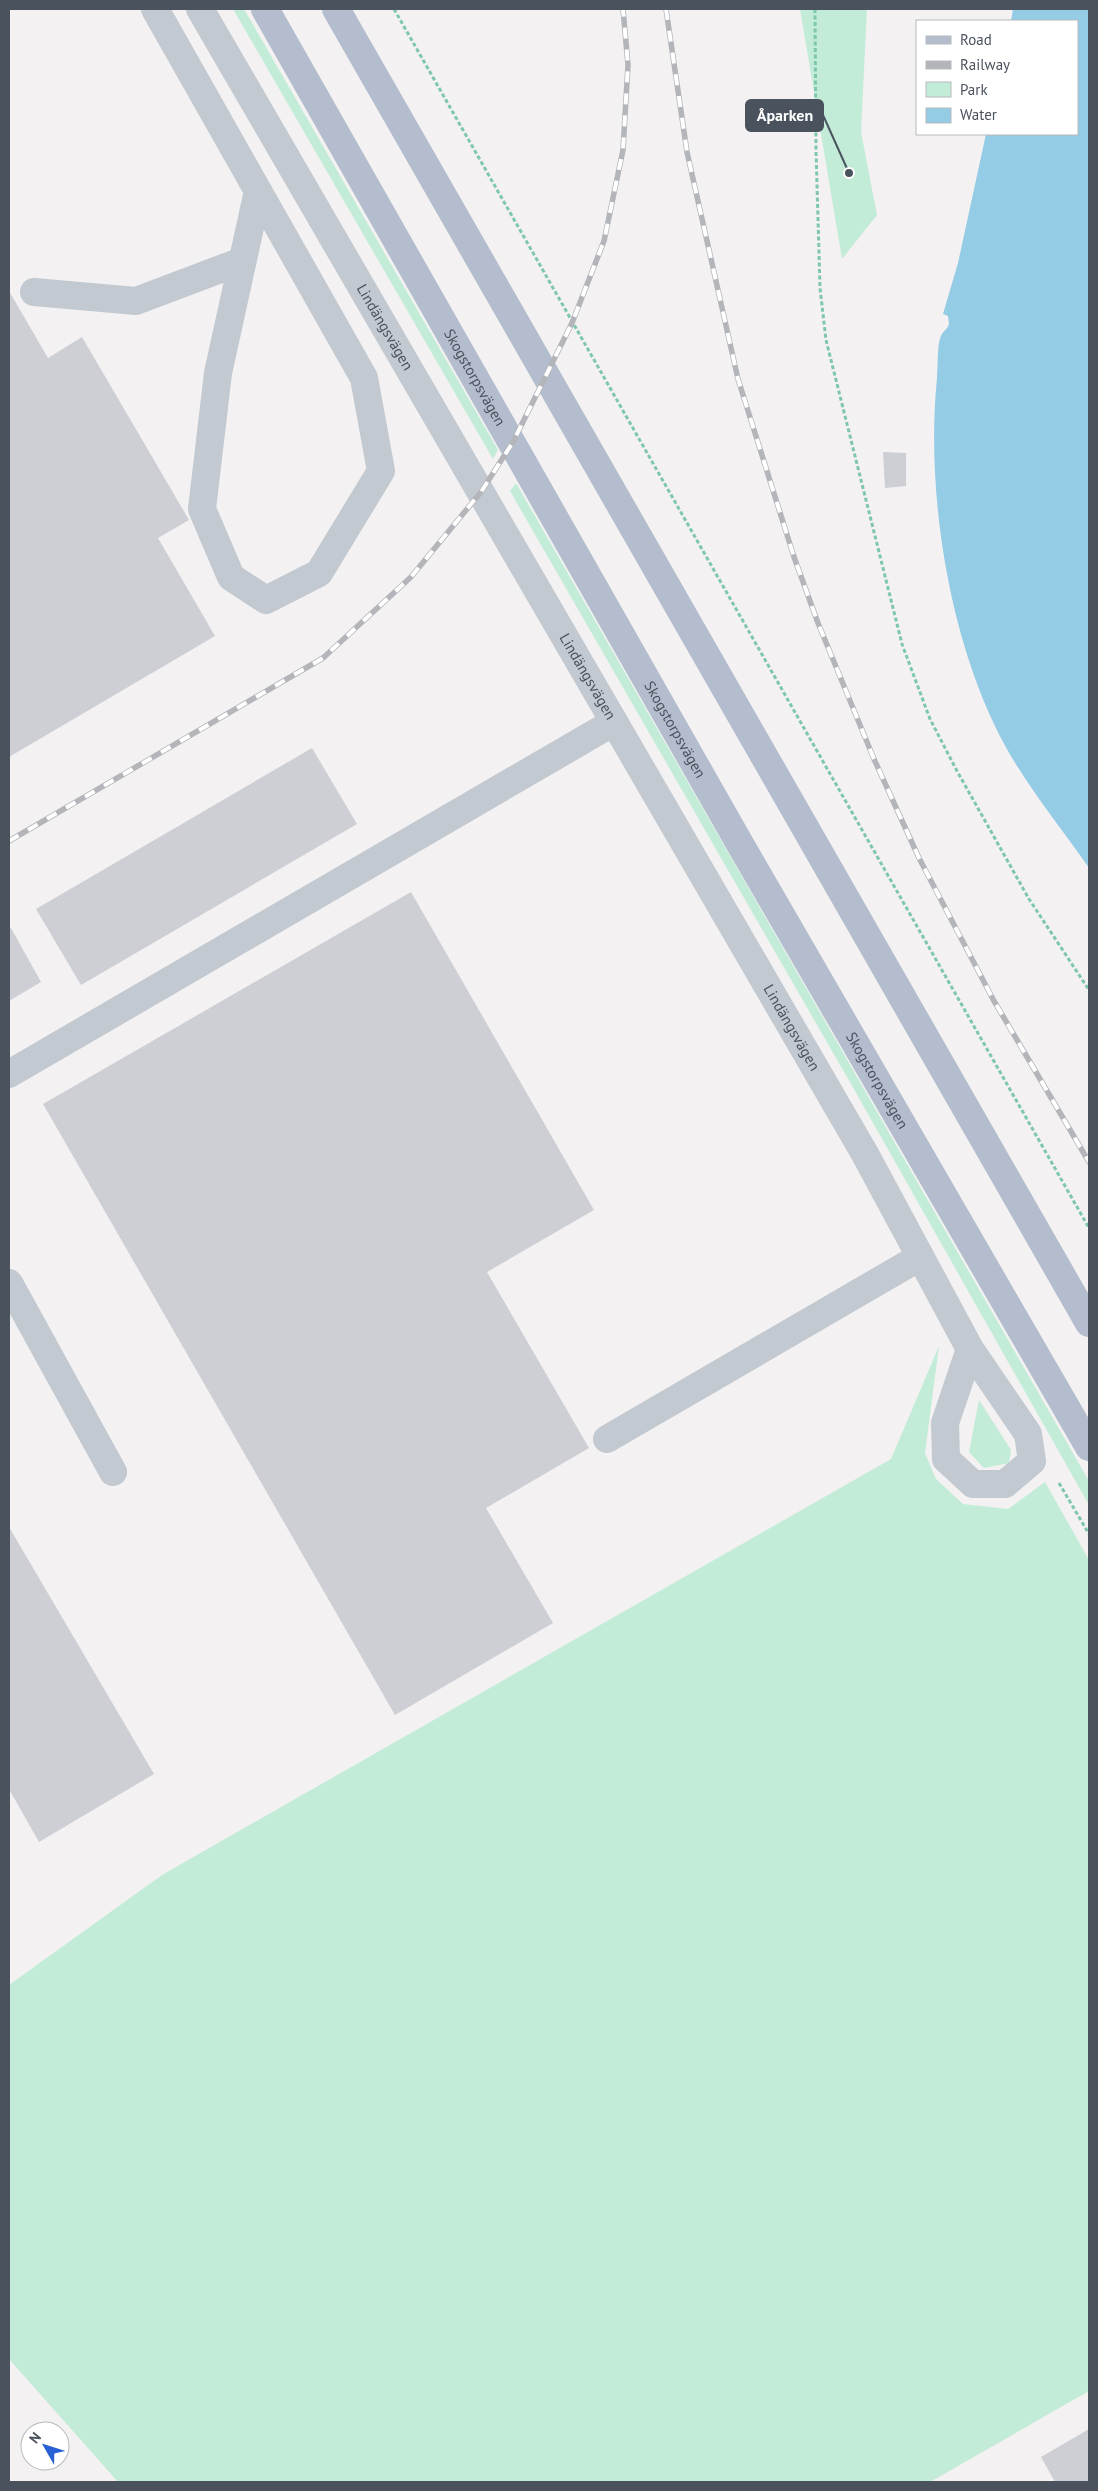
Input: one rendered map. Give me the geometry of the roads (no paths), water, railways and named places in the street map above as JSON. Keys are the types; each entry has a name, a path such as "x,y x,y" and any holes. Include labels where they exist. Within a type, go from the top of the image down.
{"main road":[{"name":"Skogstorpsvägen","path":"265,9 735,835 1089,1447"},
{"path":"336,9 1089,1322"}],"street":[{"path":"155,9 364,378 381,471 320,573 266,600 231,577 202,508 218,373 258,191"},
{"name":"Lindängsvägen","path":"200,9 865,1154 970,1349 1028,1434 1032,1461 1005,1484 973,1484 946,1459 945,1423 970,1349"},
{"path":"34,292 136,301 242,261"},
{"path":"9,1074 614,722"},
{"path":"607,1439 920,1257"},
{"path":"9,1283 113,1472"}],"water":[{"path":"1013,9 1089,9 1089,868 1015,763 995,726 978,687 964,645 953,601 944,556 938,510 934,420 939,345 942,334 949,324 948,316 943,314 958,263 986,135 1078,135 1078,20 1011,20"}],"railway":[{"path":"9,841 323,658 411,577 481,492 513,442 572,323 604,241 623,150 628,65 623,9"},
{"path":"666,9 687,152 738,379 794,557 818,623 874,759 919,858 994,1001 1089,1162"}],"place":[{"name":"Åparken","path":"849,173"}]}
